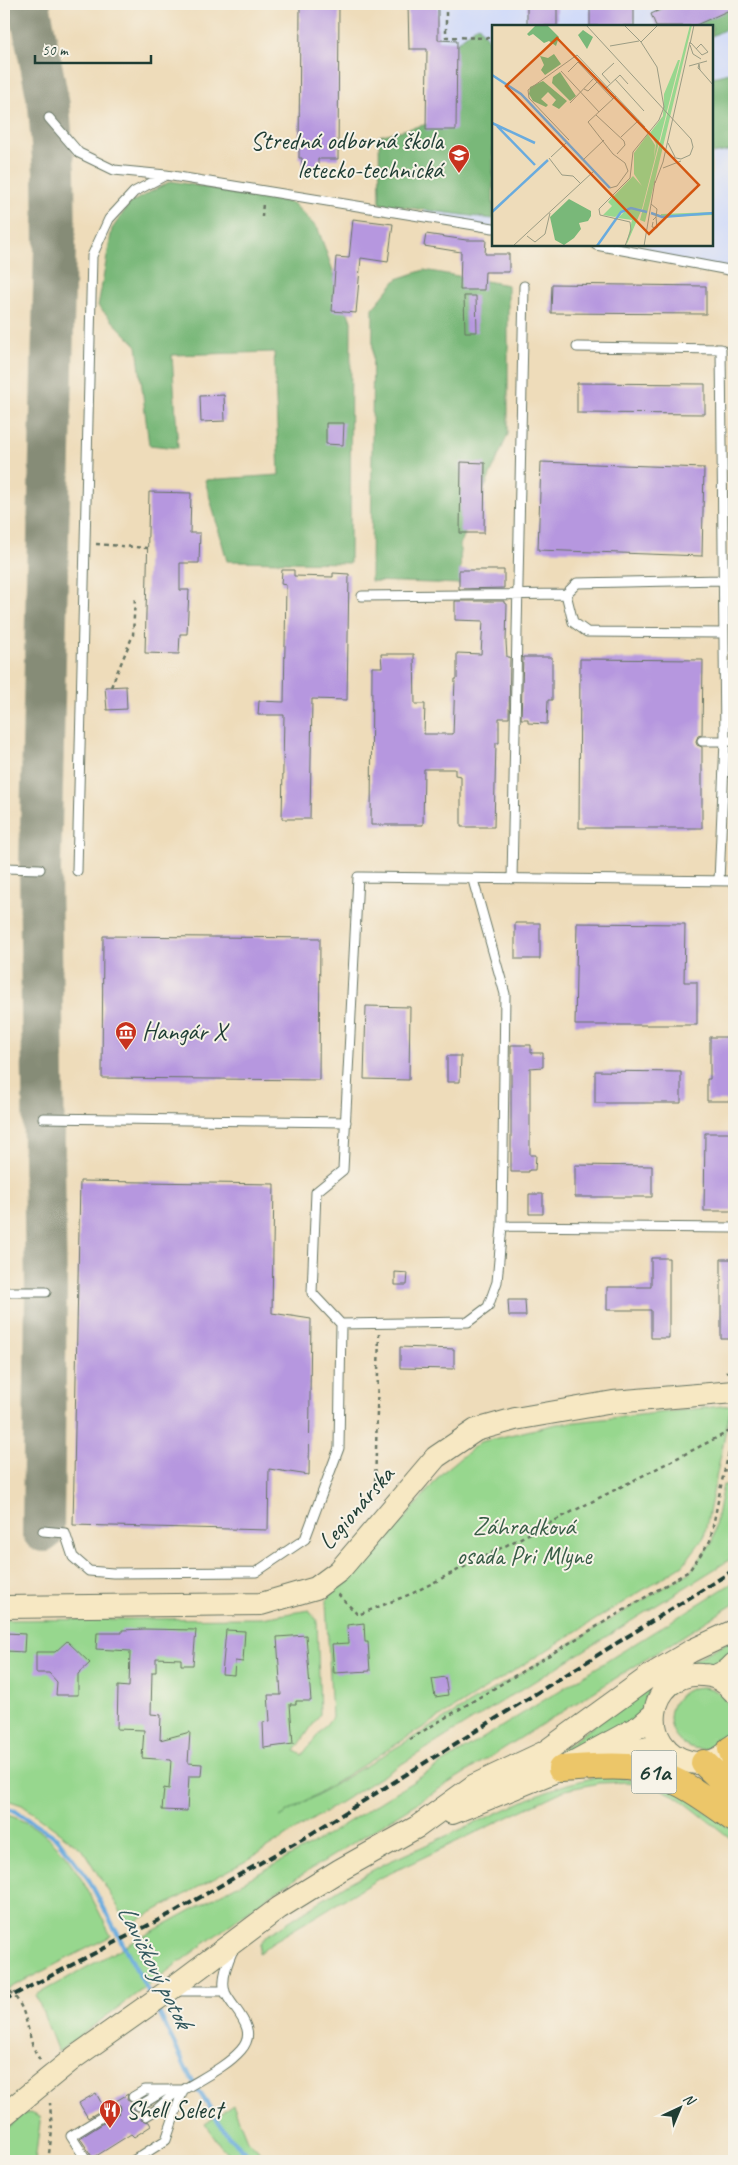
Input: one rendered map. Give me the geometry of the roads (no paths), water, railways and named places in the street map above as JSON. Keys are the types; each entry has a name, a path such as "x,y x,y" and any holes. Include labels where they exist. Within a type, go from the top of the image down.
{"main road":[{"name":"Legionárska","path":"4,1607 261,1604 316,1588 339,1571 436,1457 476,1430 515,1419 614,1402 734,1392"},
{"path":"4,2115 48,2078 168,1992 279,1908 418,1827 475,1786 545,1752 661,1669 691,1651 734,1631"},
{"path":"713,1677 728,1670 734,1664"},
{"path":"733,1751 704,1763 683,1760 666,1748 656,1732 655,1713 661,1695 675,1681 694,1674 713,1677 724,1682 734,1692"},
{"path":"418,1827 561,1769 640,1726 655,1713"},
{"path":"561,1769 648,1748 666,1748"},
{"name":"61a","path":"704,1763 724,1782 734,1796"},
{"name":"61a","path":"561,1769 626,1767 651,1771 678,1781 734,1819"}],"lane":[{"path":"50,118 79,153 114,170 166,175 492,228"},
{"path":"77,871 92,256 109,219 134,192 166,175"},
{"path":"601,246 734,271"},
{"path":"512,879 524,286"},
{"path":"577,347 721,349 724,445 723,633 730,741 719,881"},
{"path":"362,596 566,594 577,583 722,580"},
{"path":"566,594 573,622 587,632 723,633"},
{"path":"702,741 730,741"},
{"path":"4,868 40,869"},
{"path":"43,1531 65,1533 73,1557 89,1571 113,1573 256,1572 305,1539 339,1448 341,1324 312,1293 316,1192 343,1170 358,877 473,880 734,881"},
{"path":"341,1324 468,1322 488,1307 497,1282 502,1226 505,994 473,880"},
{"path":"43,1118 346,1122"},
{"path":"502,1226 734,1228"},
{"path":"4,1292 46,1292"},
{"path":"146,2116 180,2090 234,2057 246,2042 246,2024 225,1991 228,1962 238,1939"},
{"path":"168,1992 225,1991"},
{"path":"133,2097 145,2090 180,2090"},
{"path":"133,2161 166,2140 180,2090"},
{"path":"139,2106 164,2091"},
{"path":"87,2161 71,2136 113,2113"}],"waterway":[{"name":"Lavičkový potok","path":"4,1809 15,1811 58,1839 89,1880 151,1997"},
{"name":"Lavičkový potok","path":"157,2008 191,2079 228,2136 254,2161"}],"railway":[{"path":"4,2000 176,1911 309,1835 734,1570"}],"place":[{"name":"Stredná odborná škola letecko-technická","path":"459,174"},
{"name":"Hangár X","path":"126,1051"},
{"name":"Shell Select","path":"110,2129"}],"park label":[{"name":"Záhradková osada Pri Mlyne","path":"524,1542"}]}
